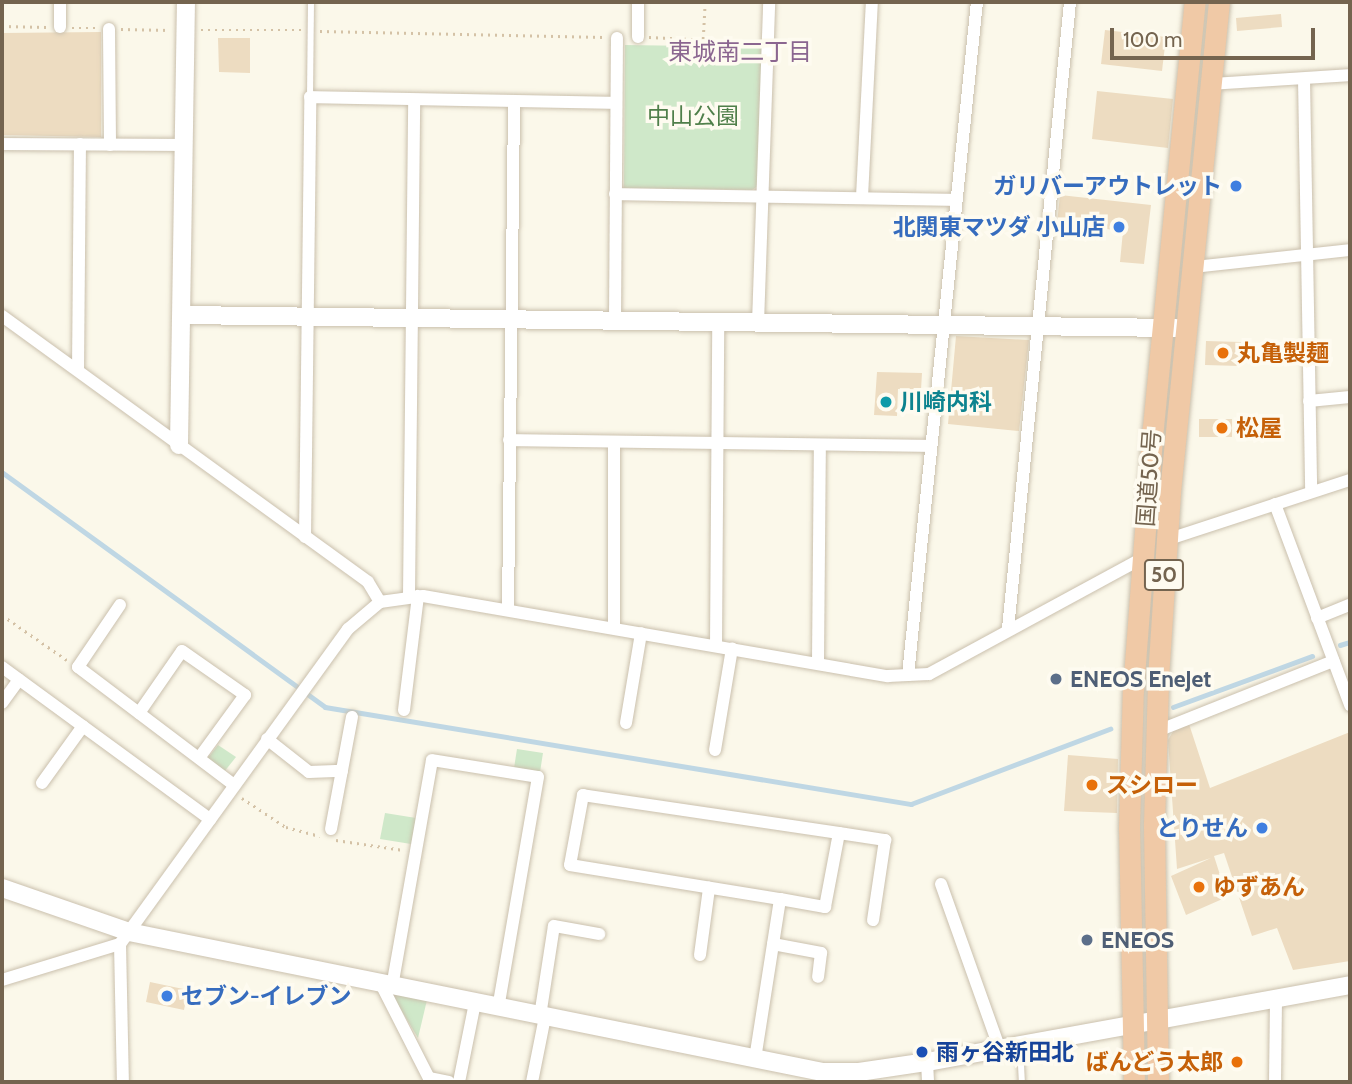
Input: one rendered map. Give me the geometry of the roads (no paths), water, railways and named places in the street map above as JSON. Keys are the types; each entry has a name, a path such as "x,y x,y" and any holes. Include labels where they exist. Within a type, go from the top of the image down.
{"highway":[{"name":"国道50号","path":"1134,1082 1129,829 1143,558 1162,327 1195,2"},
{"name":"国道50号","path":"1158,1082 1154,732 1166,540 1219,2"}],"street":[{"path":"60,2 60,27"},
{"path":"179,445 186,2"},
{"path":"638,2 638,37"},
{"path":"758,323 769,2"},
{"path":"862,198 872,2"},
{"path":"908,675 977,2"},
{"path":"1008,629 1070,2"},
{"path":"109,29 110,145"},
{"path":"615,320 617,38"},
{"path":"1211,84 1350,75"},
{"path":"1304,79 1311,491"},
{"path":"305,537 310,97 616,103"},
{"path":"404,710 413,596 411,318 414,100"},
{"path":"508,610 514,101"},
{"path":"2,144 185,145"},
{"path":"78,370 80,144"},
{"path":"615,194 955,200"},
{"path":"1194,267 1350,250"},
{"path":"182,315 1188,328"},
{"path":"2,316 368,582 380,602"},
{"path":"716,646 718,322"},
{"path":"1309,401 1350,397"},
{"path":"509,440 930,446"},
{"path":"614,442 614,628"},
{"path":"818,661 820,445"},
{"path":"1166,540 1311,491 1349,484"},
{"path":"1275,504 1350,705"},
{"path":"123,1082 125,938 348,629 380,602 413,596 818,661 888,676 929,674 1143,558"},
{"path":"120,605 78,667 234,785"},
{"path":"1317,618 1350,605"},
{"path":"626,723 641,633"},
{"path":"715,750 732,648"},
{"path":"139,713 182,652 245,695 199,758"},
{"path":"1154,732 1333,661"},
{"path":"2,667 210,818"},
{"path":"2,704 19,680"},
{"path":"331,829 352,717"},
{"path":"42,783 83,726"},
{"path":"267,739 309,772 342,771"},
{"path":"450,1082 430,1080 387,986 432,760 538,777 498,1008"},
{"path":"839,833 825,908 570,865 583,795 839,833 885,840 873,920"},
{"path":"941,884 999,1047"},
{"path":"2,888 125,938 387,986 755,1059 844,1073 927,1062 1133,1021 1350,985"},
{"path":"700,955 709,888"},
{"path":"755,1059 780,899"},
{"path":"532,1082 554,926 599,934"},
{"path":"2,980 125,938"},
{"path":"773,944 821,953 818,976"},
{"path":"1275,1082 1276,997"},
{"path":"459,1082 475,1003"},
{"path":"927,1062 928,1082"}],"lane":[{"path":"310,97 311,2"},
{"path":"1019,1043 1022,1082"}],"waterway":[{"path":"2,472 325,707 911,804 1110,729"},
{"path":"1340,645 1350,642"},
{"path":"1173,707 1312,656"}],"place":[{"name":"ガリバーアウトレット","path":"1236,186"},
{"name":"北関東マツダ 小山店","path":"1119,227"},
{"name":"丸亀製麺","path":"1223,353"},
{"name":"川崎内科","path":"886,402"},
{"name":"松屋","path":"1222,428"},
{"name":"ENEOS EneJet","path":"1056,679"},
{"name":"スシロー","path":"1092,785"},
{"name":"とりせん","path":"1262,828"},
{"name":"ゆずあん","path":"1199,887"},
{"name":"ENEOS","path":"1087,940"},
{"name":"セブン-イレブン","path":"167,996"},
{"name":"雨ヶ谷新田北","path":"922,1052"},
{"name":"ばんどう太郎","path":"1237,1062"}],"district":[{"name":"東城南二丁目","path":"740,52"}],"park label":[{"name":"中山公園","path":"693,116"}]}
